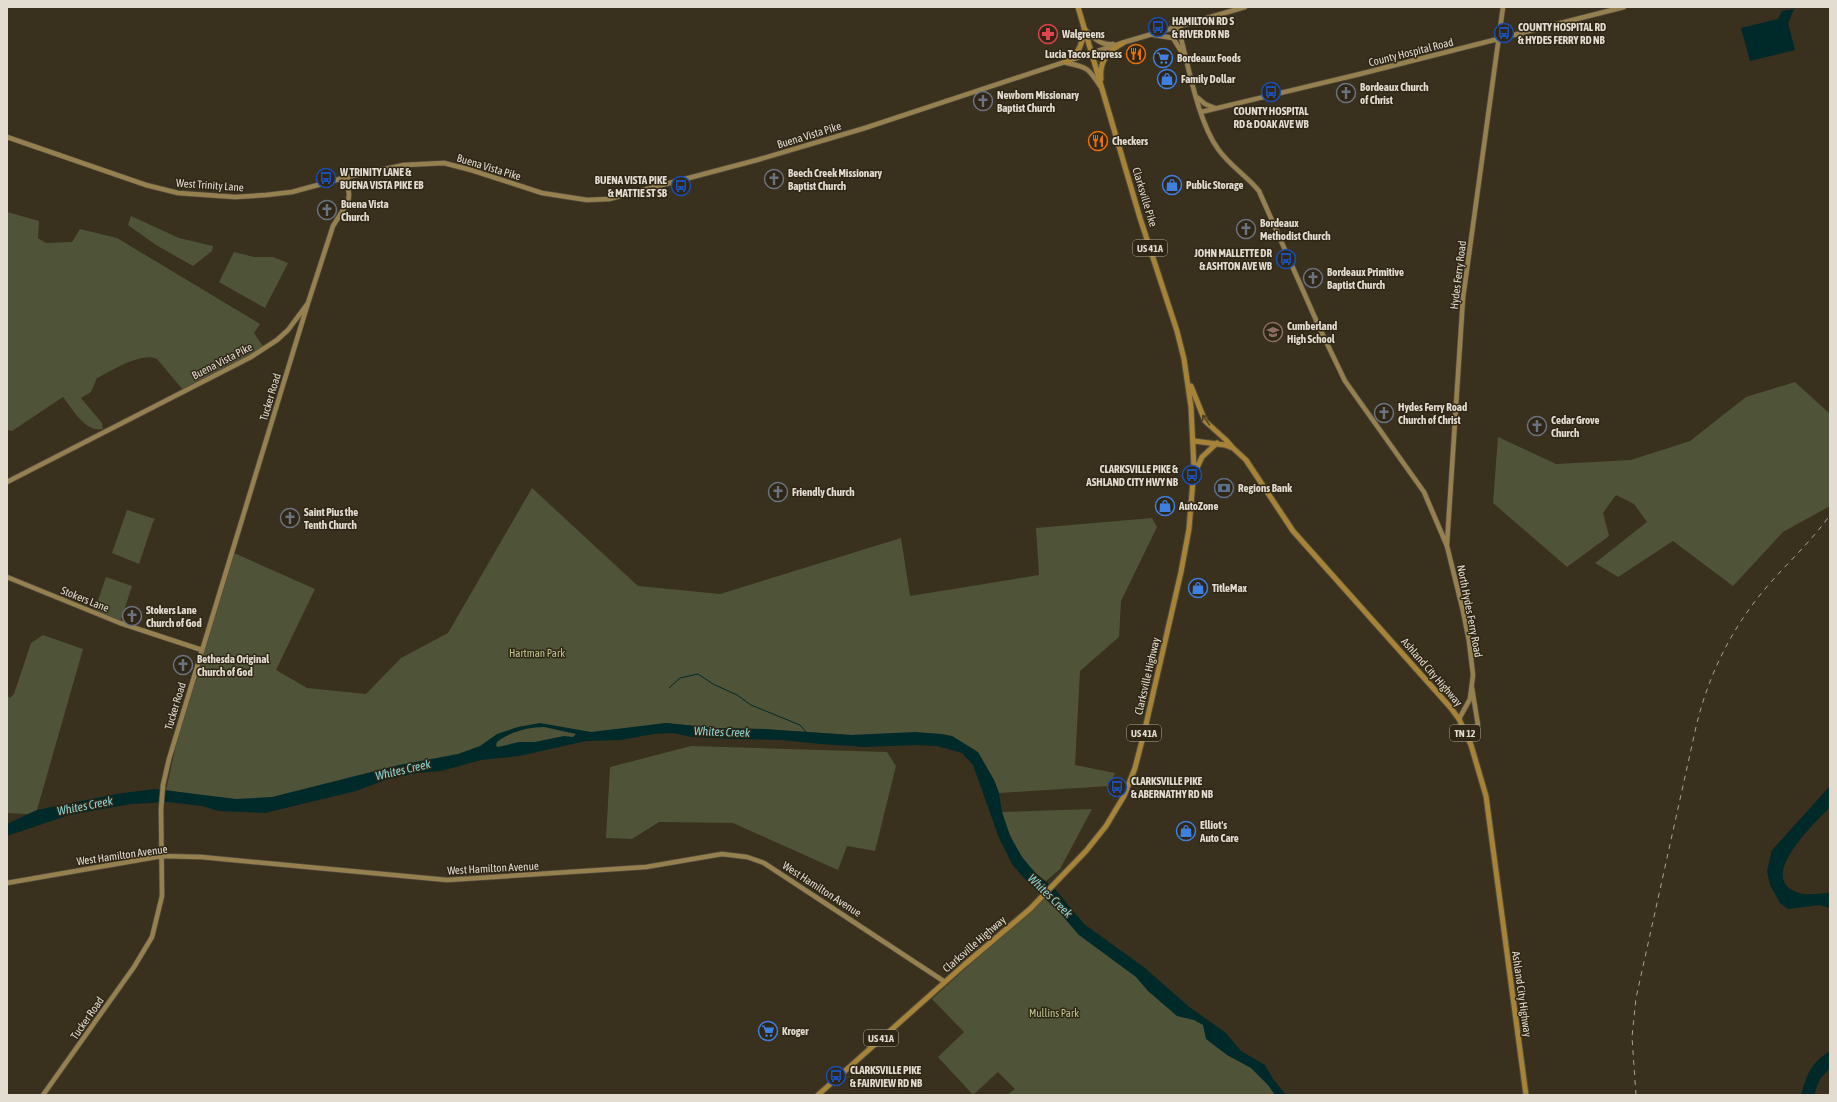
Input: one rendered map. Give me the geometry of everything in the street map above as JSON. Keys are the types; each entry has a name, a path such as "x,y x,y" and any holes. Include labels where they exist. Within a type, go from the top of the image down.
{"main road":[{"name":"Clarksville Pike","path":"1078,7 1152,255 1177,331 1192,407 1194,442"},
{"path":"1066,62 1073,58 1079,49 1082,42 1084,28"},
{"path":"1102,90 1101,74 1103,61 1111,50 1123,43"},
{"path":"1186,374 1205,420 1233,448"},
{"name":"Ashland City Highway","path":"1194,442 1217,443 1233,448 1246,460 1293,531 1459,719 1471,745 1486,796 1526,1095"},
{"name":"Clarksville Highway","path":"818,1095 1030,909 1086,851 1105,828 1124,796 1133,773 1146,725 1182,566 1190,522 1194,474 1194,442"},
{"path":"1194,474 1202,457 1217,443"}],"street":[{"path":"1084,28 1092,36 1103,43 1110,45 1123,43 1245,7"},
{"name":"Hydes Ferry Road","path":"1447,546 1464,298 1503,7"},
{"name":"County Hospital Road","path":"1201,112 1624,7"},
{"path":"1178,27 1186,61"},
{"path":"1150,35 1173,38 1186,61"},
{"name":"Buena Vista Pike","path":"7,482 251,357 277,340 288,330 308,303 333,226 348,202 349,196 347,177 404,165 444,163 471,170 542,193 587,200 610,199 757,160 866,128 1123,43"},
{"name":"North Hydes Ferry Road","path":"1186,61 1201,112 1209,133 1226,160 1250,180 1259,191 1320,329 1345,381 1424,492 1447,546 1469,641 1473,675 1470,699 1459,719"},
{"path":"1066,62 1083,66 1093,75 1102,90"},
{"path":"1197,96 1205,104 1215,108"},
{"name":"West Trinity Lane","path":"7,137 146,185 178,193 235,197 266,195 292,192 347,177"},
{"name":"Tucker Road","path":"43,1095 134,967 152,937 162,896 161,809 163,785 169,759 308,303"},
{"name":"Stokers Lane","path":"7,577 120,622 202,650"},
{"name":"North Hydes Ferry Road","path":"1472,685 1478,725"},
{"name":"West Hamilton Avenue","path":"7,884 162,856 201,857 447,880 646,867 722,854 747,857 764,863 945,982"}],"green space":[{"path":"7,212 39,221 38,238 46,243 72,242 80,229 117,238 260,324 254,333 265,349 184,391 157,359 151,357 135,360 97,378 91,392 81,398 102,423 103,429 96,429 85,424 63,397 12,431 7,430"},
{"path":"131,216 179,238 213,246 212,251 193,266 156,245 128,225"},
{"path":"234,252 254,257 273,257 288,263 265,308 219,282"},
{"path":"1795,382 1830,414 1830,506 1783,532 1733,586 1673,541 1618,577 1595,563 1647,522 1634,504 1616,495 1603,513 1609,536 1567,567 1493,503 1498,437 1556,464 1631,460 1690,441 1746,397"},
{"name":"Hartman Park","path":"532,488 638,586 720,594 901,538 910,596 1039,575 1036,528 1152,518 1157,527 1121,601 1119,637 1080,671 1075,765 1115,773 1109,786 999,793 994,780 977,752 952,736 851,735 764,729 714,728 666,723 329,790 242,802 166,790 178,736 234,553 315,589 276,670 307,688 366,694 401,658 448,633"},
{"path":"127,510 155,519 139,564 112,553"},
{"path":"106,577 132,586 120,623 94,612"},
{"path":"43,635 83,649 37,810 28,814 7,813 7,695 10,698 14,694 31,643"},
{"path":"691,746 887,752 896,766 875,851 847,846 838,870 733,823 659,822 632,839 606,838 610,767"},
{"path":"1092,809 1060,869 1046,881 1030,867 1018,851 1002,812"},
{"name":"Mullins Park","path":"1046,895 1261,1072 1278,1095 1007,1095 1015,1089 998,1072 973,1095 938,1057 964,1032 932,999"}],"water":[{"path":"1794,9 1788,23 1795,50 1750,61 1741,28 1778,19 1782,11"},
{"name":"Whites Creek","path":"540,723 591,732 666,723 715,728 763,729 851,735 915,732 952,736 978,752 994,780 999,793 1002,812 1010,836 1022,857 1036,874 1055,889 1084,924 1145,968 1188,1006 1226,1033 1241,1051 1265,1065 1273,1079 1286,1095 1275,1095 1268,1085 1251,1068 1227,1055 1206,1039 1203,1025 1194,1020 1177,1016 1148,991 1136,977 1079,935 1059,912 1023,877 1012,864 999,838 973,765 962,753 937,746 916,745 866,747 782,740 692,737 673,733 653,734 621,740 586,741 519,756 481,760 441,771 416,773 385,780 356,791 265,813 219,811 202,806 168,802 131,804 69,815 7,836 7,824 37,810 116,794 155,789 236,799 272,797 399,765 458,754 480,746 497,734 518,727","holes":["544,727 576,734 573,737 564,736 535,742 519,742 498,747 496,746 497,742 502,738 519,731 532,728"]},
{"path":"1830,786 1830,807 1812,825 1792,851 1785,864 1783,876 1787,886 1799,893 1830,893 1830,908 1819,905 1788,909 1780,903 1770,885 1767,871 1772,850"},
{"path":"1830,1051 1830,1068 1820,1079 1814,1095 1801,1095 1813,1065"}],"waterway":[{"path":"669,688 680,678 698,674 713,684 737,695 751,705 800,725 806,732"}],"railway":[{"path":"1636,1095 1632,1037 1636,998 1696,727 1707,690 1714,671 1731,637 1753,604 1830,515"}],"place":[{"name":"HAMILTON RD S & RIVER DR NB","path":"1158,27"},
{"name":"COUNTY HOSPITAL RD & HYDES FERRY RD NB","path":"1504,33"},
{"name":"Walgreens","path":"1048,34"},
{"name":"Lucia Tacos Express","path":"1136,54"},
{"name":"Bordeaux Foods","path":"1163,58"},
{"name":"Family Dollar","path":"1167,79"},
{"name":"COUNTY HOSPITAL RD & DOAK AVE WB","path":"1271,92"},
{"name":"Bordeaux Church of Christ","path":"1346,93"},
{"name":"Newborn Missionary Baptist Church","path":"983,101"},
{"name":"Checkers","path":"1098,141"},
{"name":"W TRINITY LANE & BUENA VISTA PIKE EB","path":"326,178"},
{"name":"Beech Creek Missionary Baptist Church","path":"774,179"},
{"name":"Public Storage","path":"1172,185"},
{"name":"BUENA VISTA PIKE & MATTIE ST SB","path":"681,186"},
{"name":"Buena Vista Church","path":"327,210"},
{"name":"Bordeaux Methodist Church","path":"1246,229"},
{"name":"JOHN MALLETTE DR & ASHTON AVE WB","path":"1286,259"},
{"name":"Bordeaux Primitive Baptist Church","path":"1313,278"},
{"name":"Cumberland High School","path":"1273,332"},
{"name":"Hydes Ferry Road Church of Christ","path":"1384,413"},
{"name":"Cedar Grove Church","path":"1537,426"},
{"name":"CLARKSVILLE PIKE & ASHLAND CITY HWY NB","path":"1192,475"},
{"name":"Regions Bank","path":"1224,488"},
{"name":"Friendly Church","path":"778,492"},
{"name":"AutoZone","path":"1165,506"},
{"name":"Saint Pius the Tenth Church","path":"290,518"},
{"name":"TitleMax","path":"1198,588"},
{"name":"Stokers Lane Church of God","path":"132,616"},
{"name":"Bethesda Original Church of God","path":"183,665"},
{"name":"CLARKSVILLE PIKE & ABERNATHY RD NB","path":"1117,787"},
{"name":"Elliot's Auto Care","path":"1186,831"},
{"name":"Kroger","path":"768,1031"},
{"name":"CLARKSVILLE PIKE & FAIRVIEW RD NB","path":"836,1076"}]}
